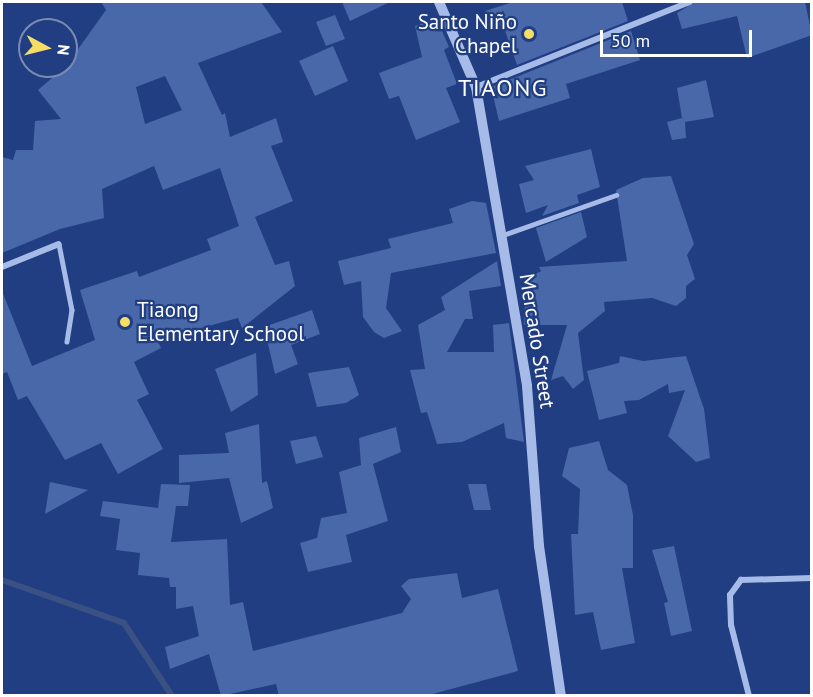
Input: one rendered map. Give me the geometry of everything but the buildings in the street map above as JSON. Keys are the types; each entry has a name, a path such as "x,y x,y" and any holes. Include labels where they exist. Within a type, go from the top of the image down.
{"street":[{"name":"Mercado Street","path":"439,2 476,87 527,386 539,546 561,696"},
{"path":"476,87 690,2"},
{"path":"2,267 59,244"},
{"path":"749,696 730,625 730,595 741,580 812,578"}],"lane":[{"path":"500,236 616,195"},
{"path":"59,244 71,301 67,342"}],"waterway":[{"path":"2,580 124,623 172,696"}],"place":[{"name":"Santo Niño Chapel","path":"529,34"},
{"name":"Tiaong Elementary School","path":"125,322"}],"district":[{"name":"TIAONG","path":"503,88"}]}
